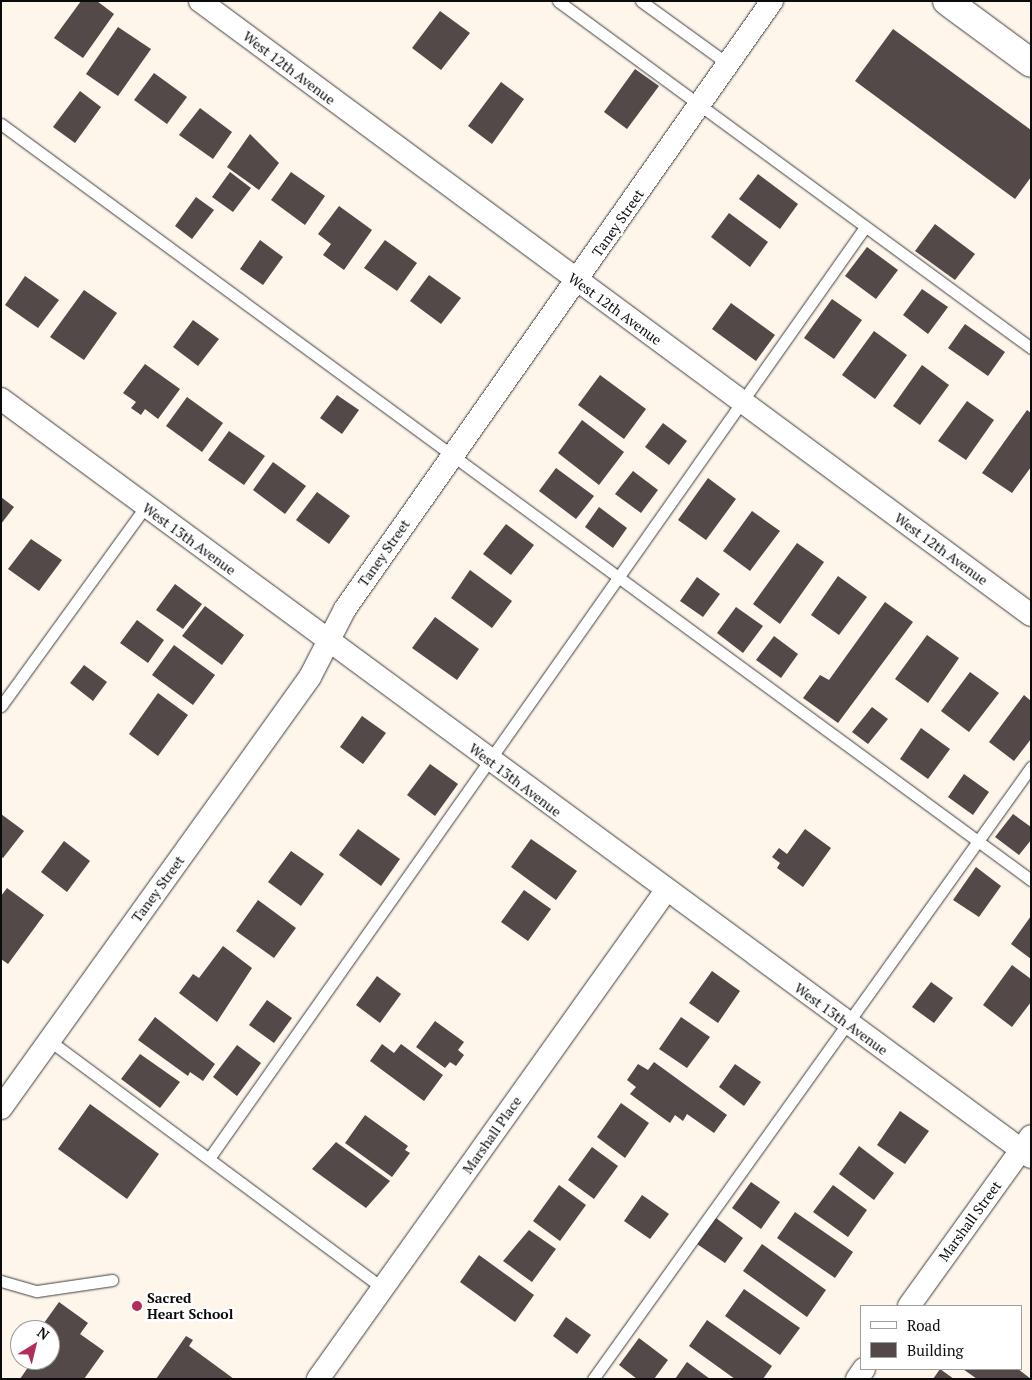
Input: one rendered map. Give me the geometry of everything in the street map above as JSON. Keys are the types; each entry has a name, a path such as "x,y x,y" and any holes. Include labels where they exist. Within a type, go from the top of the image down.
{"street":[{"name":"West 12th Avenue","path":"200,1 1031,615"},
{"name":"Taney Street","path":"1,1108 310,677 345,609 772,1"},
{"path":"947,1 1031,63"},
{"name":"West 13th Avenue","path":"1,399 665,892 847,1024 1027,1148"},
{"name":"Marshall Place","path":"318,1379 665,892"},
{"name":"Marshall Street","path":"910,1305 1027,1148"}],"lane":[{"path":"558,1 1031,348"},
{"path":"641,1 728,64"},
{"path":"1,124 455,454 1031,880"},
{"path":"210,1157 487,759 865,227"},
{"path":"1,706 146,506"},
{"path":"593,1379 1031,767"},
{"path":"50,1041 210,1157 383,1288"},
{"path":"1,1281 37,1291 112,1280"}],"building":[{"path":"81,1 97,1 114,14 83,58 54,38"},
{"path":"440,11 470,33 441,70 412,48"},
{"path":"118,27 151,49 118,96 86,74"},
{"path":"893,29 1031,130 1031,177 1015,199 855,81"},
{"path":"635,69 659,86 627,129 604,112"},
{"path":"154,73 187,97 167,124 134,100"},
{"path":"501,82 524,99 492,144 468,126"},
{"path":"80,91 101,107 75,143 53,127"},
{"path":"200,108 232,132 213,159 179,135"},
{"path":"250,134 279,163 259,190 227,167"},
{"path":"230,172 251,188 233,212 212,197"},
{"path":"291,172 325,196 305,225 271,200"},
{"path":"758,174 798,204 780,229 739,199"},
{"path":"196,197 214,210 192,239 175,226"},
{"path":"339,206 372,230 344,270 323,255 331,244 318,234"},
{"path":"729,213 768,242 750,267 711,237"},
{"path":"935,224 975,254 955,280 915,251"},
{"path":"260,240 283,257 263,285 240,269"},
{"path":"385,240 417,263 397,291 364,268"},
{"path":"867,247 898,270 876,299 845,276"},
{"path":"429,275 461,298 441,324 410,301"},
{"path":"25,276 59,300 38,328 5,305"},
{"path":"922,289 948,307 928,334 903,315"},
{"path":"84,290 117,313 84,360 50,337"},
{"path":"832,299 862,320 834,359 804,338"},
{"path":"731,303 775,335 756,361 712,329"},
{"path":"193,320 219,339 198,366 173,347"},
{"path":"965,324 1005,352 988,376 948,348"},
{"path":"874,331 907,355 875,399 842,375"},
{"path":"145,364 180,389 158,419 145,409 141,415 131,408 136,402 123,393"},
{"path":"922,365 949,385 920,425 893,406"},
{"path":"600,375 646,409 624,439 578,405"},
{"path":"337,395 359,410 342,434 320,418"},
{"path":"187,397 223,423 202,452 166,426"},
{"path":"967,401 994,420 966,460 938,441"},
{"path":"1027,410 1031,413 1031,467 1012,493 982,473"},
{"path":"582,420 624,452 599,485 558,453"},
{"path":"663,423 687,441 669,465 645,447"},
{"path":"229,431 265,456 244,485 208,460"},
{"path":"273,462 306,486 285,514 253,490"},
{"path":"556,468 594,496 576,519 539,491"},
{"path":"633,471 658,490 641,513 615,494"},
{"path":"708,478 736,499 706,540 678,520"},
{"path":"317,492 350,516 329,544 296,520"},
{"path":"1,497 14,507 1,524"},
{"path":"599,507 627,528 613,548 585,527"},
{"path":"752,511 780,531 750,571 723,551"},
{"path":"506,524 534,545 511,575 483,554"},
{"path":"31,539 62,560 39,591 8,569"},
{"path":"797,543 824,562 780,624 753,604"},
{"path":"470,570 512,601 492,628 451,598"},
{"path":"838,576 867,597 839,635 811,615"},
{"path":"697,577 720,594 703,617 680,601"},
{"path":"175,584 202,604 183,629 156,610"},
{"path":"885,602 913,622 838,723 803,698 820,675 829,680"},
{"path":"205,606 244,635 222,665 182,636"},
{"path":"736,607 763,626 743,653 717,633"},
{"path":"435,617 479,649 457,680 412,648"},
{"path":"137,620 164,640 148,663 120,643"},
{"path":"927,635 959,658 928,703 895,679"},
{"path":"774,636 798,654 781,678 756,660"},
{"path":"174,645 215,675 193,705 152,675"},
{"path":"84,665 107,682 93,701 70,683"},
{"path":"970,672 999,693 969,732 941,711"},
{"path":"158,693 188,715 158,756 129,734"},
{"path":"1024,695 1031,701 1031,739 1014,761 989,742"},
{"path":"872,707 888,719 868,744 852,732"},
{"path":"362,716 386,733 363,764 340,747"},
{"path":"921,728 950,749 928,779 900,759"},
{"path":"430,764 458,784 435,816 407,795"},
{"path":"964,774 989,792 973,815 948,797"},
{"path":"1,814 24,831 3,858 1,857"},
{"path":"1013,814 1031,827 1031,840 1019,855 995,837"},
{"path":"358,829 400,859 381,886 339,855"},
{"path":"805,829 831,848 803,887 777,868 780,863 772,857 779,848 787,854"},
{"path":"531,839 577,871 556,900 511,867"},
{"path":"64,841 90,861 67,892 41,872"},
{"path":"291,851 324,874 301,906 268,882"},
{"path":"976,867 1001,886 979,917 953,900"},
{"path":"7,888 44,915 8,964 1,959 1,896"},
{"path":"524,890 551,909 528,941 501,922"},
{"path":"258,900 296,928 274,958 236,931"},
{"path":"1031,916 1031,959 1011,944"},
{"path":"223,946 252,968 217,1022 179,993 193,974 199,978"},
{"path":"1012,965 1031,979 1031,1002 1012,1027 983,1005"},
{"path":"712,971 740,991 718,1023 689,1003"},
{"path":"377,976 401,994 380,1023 356,1005"},
{"path":"931,982 953,998 934,1023 912,1007"},
{"path":"267,1000 292,1018 274,1043 249,1025"},
{"path":"155,1017 215,1064 203,1081 190,1072 188,1076 138,1040"},
{"path":"681,1017 710,1037 687,1068 659,1049"},
{"path":"435,1021 464,1042 458,1050 464,1055 456,1066 450,1062 445,1068 416,1047"},
{"path":"382,1044 394,1053 401,1044 443,1075 424,1101 370,1061"},
{"path":"237,1045 261,1063 237,1096 213,1077"},
{"path":"140,1054 180,1082 160,1108 121,1079"},
{"path":"654,1062 727,1115 714,1133 687,1114 683,1121 675,1115 670,1123 630,1094 636,1087 627,1080 638,1064 648,1070"},
{"path":"735,1064 761,1082 744,1106 719,1087"},
{"path":"621,1103 649,1123 625,1158 597,1137"},
{"path":"90,1104 159,1154 127,1199 58,1149"},
{"path":"900,1111 929,1131 905,1164 877,1145"},
{"path":"365,1115 408,1146 405,1150 410,1153 392,1177 345,1143"},
{"path":"336,1142 390,1181 366,1208 312,1169"},
{"path":"859,1146 894,1173 874,1200 839,1174"},
{"path":"592,1147 618,1166 594,1199 568,1180"},
{"path":"751,1182 780,1202 761,1229 732,1208"},
{"path":"559,1185 586,1205 560,1241 533,1221"},
{"path":"833,1185 867,1210 848,1237 813,1212"},
{"path":"642,1195 669,1214 650,1239 624,1221"},
{"path":"795,1212 853,1252 835,1278 777,1238"},
{"path":"716,1218 743,1238 725,1263 697,1244"},
{"path":"529,1230 556,1249 532,1282 503,1261"},
{"path":"762,1244 826,1290 807,1317 743,1271"},
{"path":"479,1255 534,1295 515,1322 460,1282"},
{"path":"744,1289 800,1328 780,1355 725,1316"},
{"path":"59,1302 88,1323 80,1334 104,1351 84,1379 20,1379 26,1370 60,1370 60,1320 46,1320"},
{"path":"566,1317 591,1335 577,1354 553,1336"},
{"path":"707,1320 772,1366 763,1379 735,1379 689,1346"},
{"path":"186,1336 193,1340 189,1346 234,1379 156,1379"},
{"path":"639,1338 668,1360 654,1379 637,1379 619,1365"},
{"path":"687,1362 710,1379 675,1379"},
{"path":"939,1370 941,1370 954,1379 933,1379"},
{"path":"964,1370 1019,1370 1031,1379 977,1379"}],"place":[{"name":"Sacred Heart School","path":"137,1306"}]}
